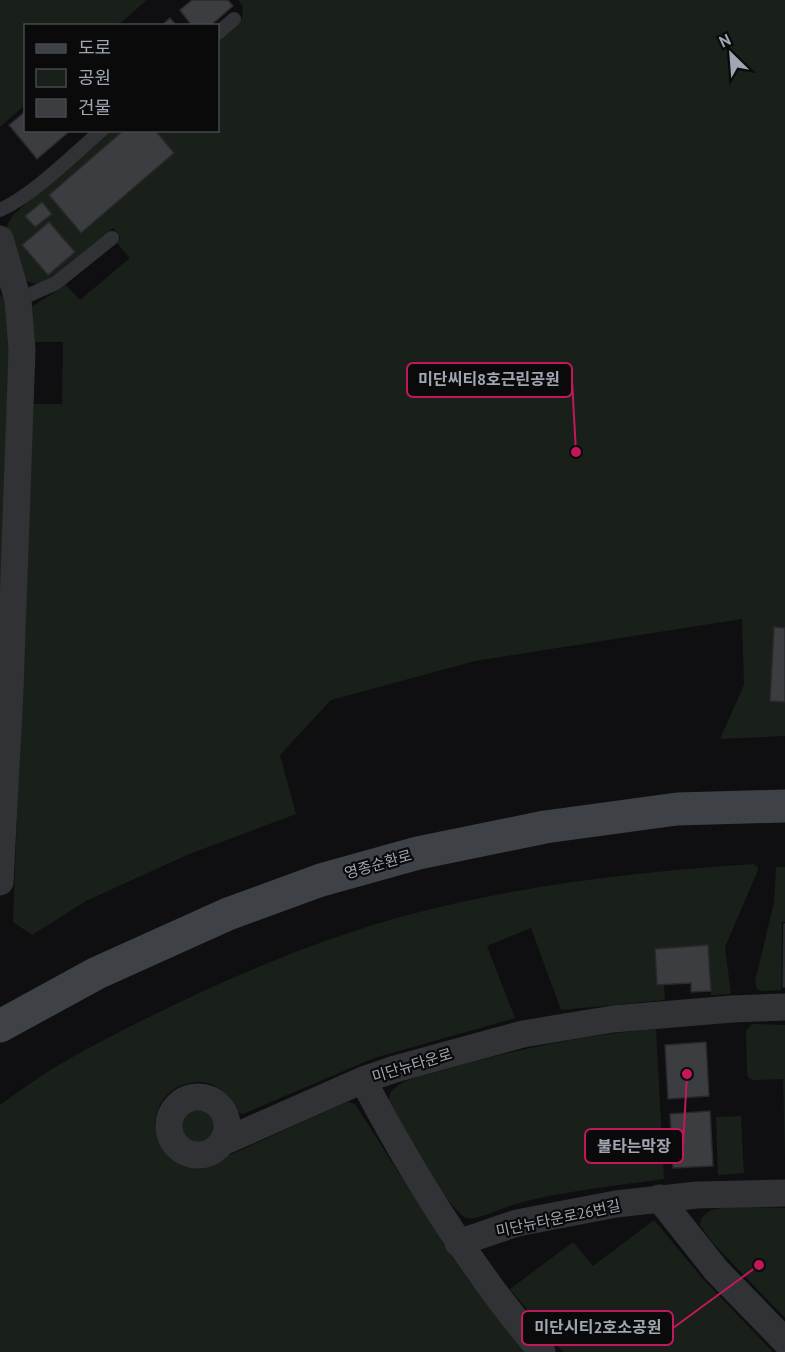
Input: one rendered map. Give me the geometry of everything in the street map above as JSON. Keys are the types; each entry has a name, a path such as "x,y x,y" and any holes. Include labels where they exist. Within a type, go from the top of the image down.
{"main road":[{"name":"영종순환로","path":"0,1026 97,973 228,914 321,880 418,853 545,827 677,809 785,806"}],"street":[{"path":"0,239 5,273 18,300 22,383 0,882"},
{"name":"미단뉴타운로","path":"542,1352 458,1243 409,1166 363,1080 474,1046 574,1024 720,1010 785,1007"},
{"path":"223,1142 363,1080"},
{"name":"미단뉴타운로26번길","path":"458,1243 517,1223 616,1204 659,1198 735,1193 785,1193"},
{"path":"659,1198 716,1270 785,1341"}],"lane":[{"path":"219,32 234,19"},
{"path":"0,210 26,194 100,132"},
{"path":"18,300 56,284 112,238"}],"green space":[{"path":"0,0 147,0 119,24 24,24 24,106 0,127"},
{"path":"238,0 785,0 785,736 720,739 744,685 742,619 475,661 331,700 280,755 296,814 187,855 86,901 32,935 13,922 32,416 33,404 62,404 63,342 34,342 31,307 66,285 80,300 130,258 116,242 121,238 113,228 78,260 56,276 39,284 34,283 25,280 7,225 14,214 109,132 219,132 219,38 242,18 243,6"},
{"path":"0,294 8,305 11,326 0,664"},
{"path":"753,864 758,867 758,870 725,947 731,994 711,995 708,946 655,949 657,985 664,985 665,1000 561,1010 531,928 487,946 515,1018 374,1058 243,1114 237,1112 220,1089 204,1082 190,1083 173,1090 162,1101 156,1116 156,1132 163,1146 175,1157 194,1162 219,1160 342,1104 349,1102 355,1104 469,1281 526,1352 0,1352 0,1105 45,1073 107,1038 201,992 301,950 378,923 447,905 577,881"},
{"path":"776,867 785,867 781,990 761,991 757,989 755,981 774,903"},
{"path":"752,1024 785,1025 785,1160 783,1079 753,1080 749,1078 746,1031"},
{"path":"656,1029 664,1179 552,1196 515,1204 477,1218 467,1218 448,1200 437,1184 389,1101 392,1091 404,1082 467,1063 574,1039"},
{"path":"198,1107 212,1112 217,1126 212,1140 198,1145 184,1140 179,1126 184,1112"},
{"path":"741,1116 744,1173 718,1175 716,1117"},
{"path":"749,1207 785,1208 785,1318 712,1242 700,1225 706,1213 712,1210"},
{"path":"654,1220 703,1279 773,1352 563,1352 510,1289 573,1242 593,1266"}],"building":[{"path":"192,0 228,0 233,6 212,24 190,24 180,10"},
{"path":"170,18 175,24 163,24"},
{"path":"24,113 24,132 69,132 37,159 9,125"},
{"path":"122,132 157,132 174,153 81,233 49,195"},
{"path":"42,202 52,214 35,227 25,216"},
{"path":"49,222 75,252 48,275 22,245"},
{"path":"774,627 785,628 785,702 770,701"},
{"path":"784,924 785,987 783,987"},
{"path":"708,945 711,991 691,992 691,983 657,985 655,949"},
{"path":"706,1042 709,1096 668,1099 665,1045"},
{"path":"710,1111 713,1166 673,1168 670,1114"}],"place":[{"name":"미단씨티8호근린공원","path":"576,452"},
{"name":"불타는막장","path":"687,1074"},
{"name":"미단시티2호소공원","path":"759,1265"}]}
